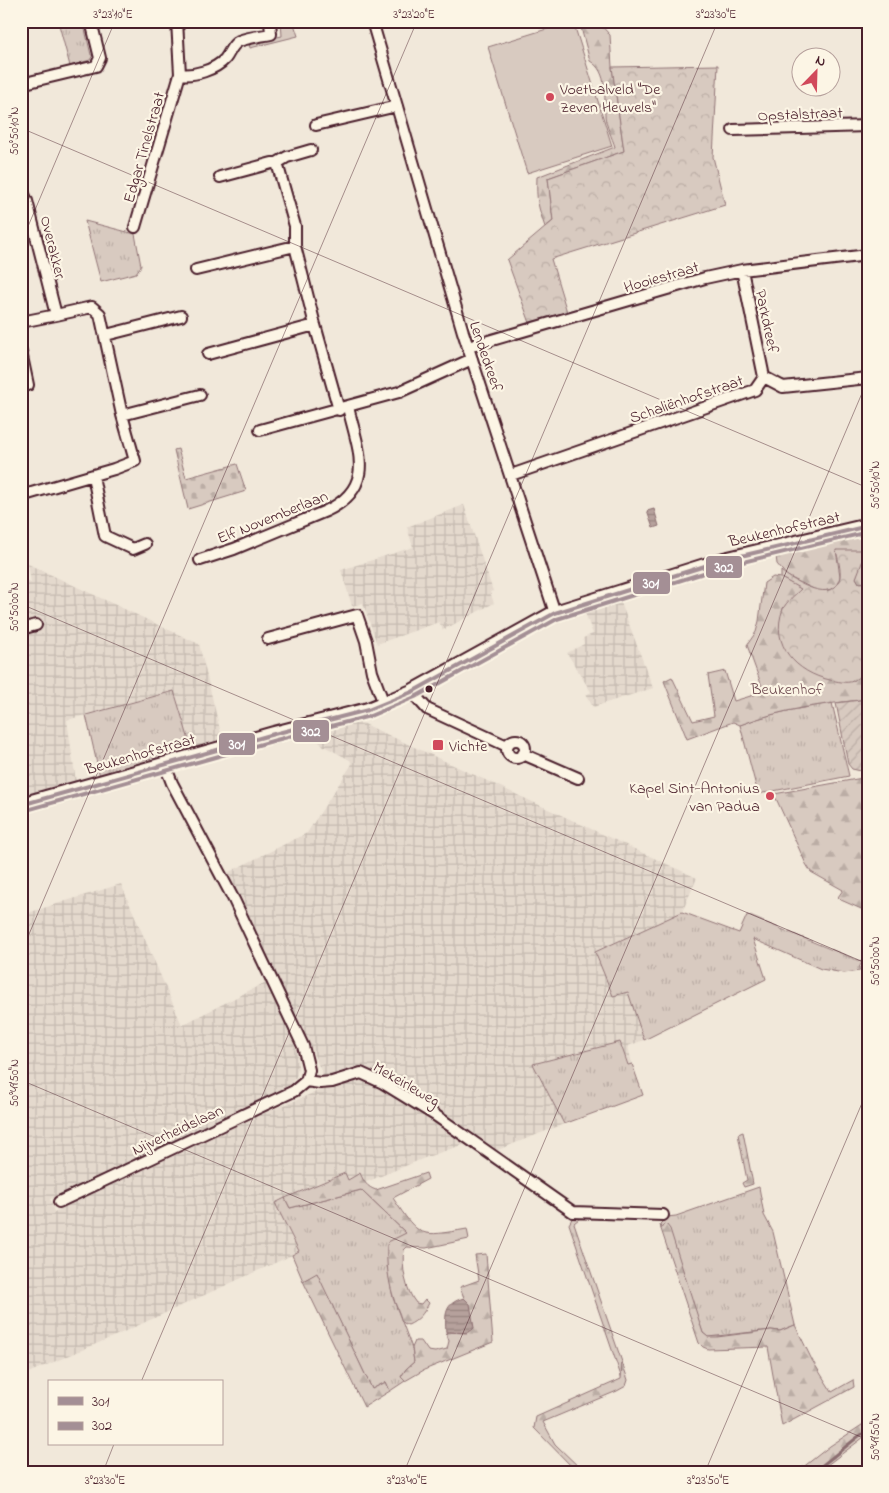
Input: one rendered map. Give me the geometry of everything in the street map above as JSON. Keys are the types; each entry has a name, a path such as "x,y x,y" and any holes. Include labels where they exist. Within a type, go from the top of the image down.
{"street":[{"path":"21,84 96,66 100,58 91,21"},
{"name":"Edgar Tinelstraat","path":"135,228 180,74 177,21"},
{"name":"Edgar Tinelstraat","path":"180,74 186,75 214,68 226,57 233,45 239,41 271,34 270,21"},
{"name":"Lendedreef","path":"372,21 468,347 556,613"},
{"path":"316,125 397,106"},
{"name":"Opstalstraat","path":"733,130 868,126"},
{"path":"220,177 277,163 287,157 311,150"},
{"name":"Elf Novemberlaan","path":"200,560 251,543 339,505 349,495 358,479 361,462 315,325 295,246 295,226 277,163"},
{"name":"Overakker","path":"21,188 27,202 56,315"},
{"path":"196,270 295,246"},
{"name":"Hooiestraat","path":"468,347 706,278 742,270 868,255"},
{"name":"Parkdreef","path":"742,270 764,377"},
{"path":"21,322 92,307 100,314 122,415 135,461 93,476 21,496"},
{"path":"106,335 181,316"},
{"path":"208,354 315,325"},
{"path":"21,352 28,385"},
{"path":"260,430 399,392 472,359"},
{"name":"Schaliënhofstraat","path":"510,475 755,390 764,377 784,386 868,378"},
{"path":"122,415 200,395"},
{"path":"93,476 105,536 133,549 145,544"},
{"name":"Beukenhofstraat","path":"21,805 384,704 412,692 556,613 623,594 724,560 868,526"},
{"path":"268,639 357,615 366,641 372,672 384,704"},
{"path":"21,629 36,625"},
{"path":"412,692 427,708 507,746 510,742 519,741 523,744 523,754 578,778"},
{"path":"164,765 234,900 303,1046 309,1070 306,1081"},
{"name":"Mekeirleweg","path":"306,1081 332,1082 361,1073 383,1083 435,1115 574,1212 663,1215"},
{"name":"Nijverheidslaan","path":"59,1202 294,1091 306,1081"}],"shaded area":[{"path":"464,505 493,591 490,592 494,603 443,630 439,622 377,644 363,603 352,606 341,570 413,547 407,527"},
{"path":"654,509 659,526 653,528 647,511"},
{"path":"28,564 199,644 223,742 192,750 174,691 67,720 76,782 21,797 21,578 31,583"},
{"path":"620,600 653,688 593,707 586,695 591,692 567,653 584,644 583,638 593,634 584,610"},
{"path":"358,721 697,878 682,912 595,952 628,992 644,1040 628,1046 632,1064 628,1065 620,1042 533,1064 564,1124 495,1151 468,1143 427,1157 364,1183 348,1180 344,1173 275,1202 299,1252 117,1335 21,1376 21,915 121,884 182,1025 266,982 290,1029 297,1055 298,1068 296,1077 288,1087 271,1098 50,1199 54,1212 258,1116 318,1091 323,1075 225,874 307,833 352,764 350,760 324,746 308,733"},
{"path":"464,1298 470,1304 474,1328 465,1333 446,1332 446,1315 449,1306 457,1300"}],"green space":[{"path":"58,21 83,21 91,55 93,55 90,60 70,66"},
{"path":"281,21 293,21 298,36 250,48 249,43 282,36"},
{"name":"Voetbalveld \"De Zeven Heuvels\"","path":"573,21 612,146 527,173 488,47"},
{"path":"584,21 597,21 610,35 612,67 624,151 548,178 553,221 545,227 538,203 537,177 615,147 605,116 603,78 596,66 590,61 580,24"},
{"path":"718,65 713,157 725,205 551,259 567,312 530,323 507,260 553,221 548,178 624,151 612,67"},
{"path":"85,221 135,234 141,266 136,273 101,282"},
{"path":"178,449 186,478 237,464 246,491 188,509 174,450"},
{"path":"868,534 868,582 859,583 856,578 858,571 836,550 839,580 835,588 820,592 787,576 777,564 776,556"},
{"path":"836,550 864,550 863,560 856,578 859,583 868,582 868,677 862,674 848,682 830,680 818,676 797,664 783,645 780,634 783,609 788,601 801,589 781,578 781,571 813,589 830,590 837,585 840,577"},
{"name":"Beukenhof","path":"773,577 781,578 802,589 783,608 780,623 868,677 868,699 787,711 740,725 733,722 687,739 664,681 672,677 693,721 714,716 708,675 725,671 734,701 764,692 747,645 756,632 764,583"},
{"path":"174,691 192,750 100,777 86,715"},
{"path":"868,699 868,770 861,771 852,769 848,764 836,703"},
{"path":"832,703 849,776 758,794 740,725 774,714"},
{"path":"868,777 868,912 841,900 838,897 843,890 811,872 774,794"},
{"path":"682,912 739,933 747,915 862,962 859,968 860,971 844,973 821,969 753,939 766,979 644,1040 628,992 613,996 595,952"},
{"path":"620,1042 628,1065 632,1064 643,1095 564,1124 533,1064"},
{"path":"743,1132 753,1184 744,1187 742,1183 747,1180 738,1134"},
{"path":"345,1173 348,1180 360,1173 366,1184 376,1190 426,1173 428,1179 393,1198 409,1221 422,1232 430,1234 467,1229 469,1239 426,1248 407,1247 404,1250 404,1271 409,1292 416,1303 421,1304 425,1299 429,1303 420,1316 408,1325 402,1322 394,1299 387,1258 388,1242 406,1233 361,1190 290,1208 285,1198"},
{"path":"759,1187 764,1215 773,1232 795,1325 780,1331 771,1330 708,1337 703,1333 664,1225 661,1229 660,1224 667,1217 676,1216"},
{"path":"361,1190 406,1233 387,1266 393,1298 412,1348 414,1362 401,1377 405,1381 390,1391 386,1382 372,1389 317,1274 303,1281 292,1255 299,1251 275,1203 285,1198 290,1208"},
{"path":"573,1217 636,1217 579,1219 574,1223 622,1362 622,1379 569,1224"},
{"path":"664,1224 670,1229 703,1333 708,1337 717,1337 771,1330 780,1331 795,1325 812,1360 832,1392 853,1380 854,1387 782,1426 768,1347 708,1349 699,1343 661,1229"},
{"path":"486,1254 493,1342 424,1370 405,1381 401,1377 414,1362 412,1348 415,1341 421,1341 428,1351 435,1352 447,1349 449,1341 446,1332 467,1333 470,1304 464,1298 460,1287 479,1280 475,1255"},
{"path":"317,1273 372,1389 386,1382 390,1391 364,1407 303,1281"},
{"path":"622,1362 628,1380 626,1386 543,1422 555,1444 584,1472 577,1472 534,1428 536,1417 621,1379"},
{"path":"868,1421 868,1434 818,1472 797,1472 830,1446"}],"waterway":[{"path":"814,1472 868,1431"}],"transit line":[{"name":"301","path":"21,805 274,734 368,710 412,692 555,613 724,560 868,526"},
{"name":"302","path":"23,811 276,740 370,716 415,697 557,619 726,566 868,532"}],"place":[{"name":"Voetbalveld \"De Zeven Heuvels\"","path":"550,97"},
{"name":"Vichte","path":"438,745"},
{"name":"Kapel Sint-Antonius van Padua","path":"770,796"}]}
